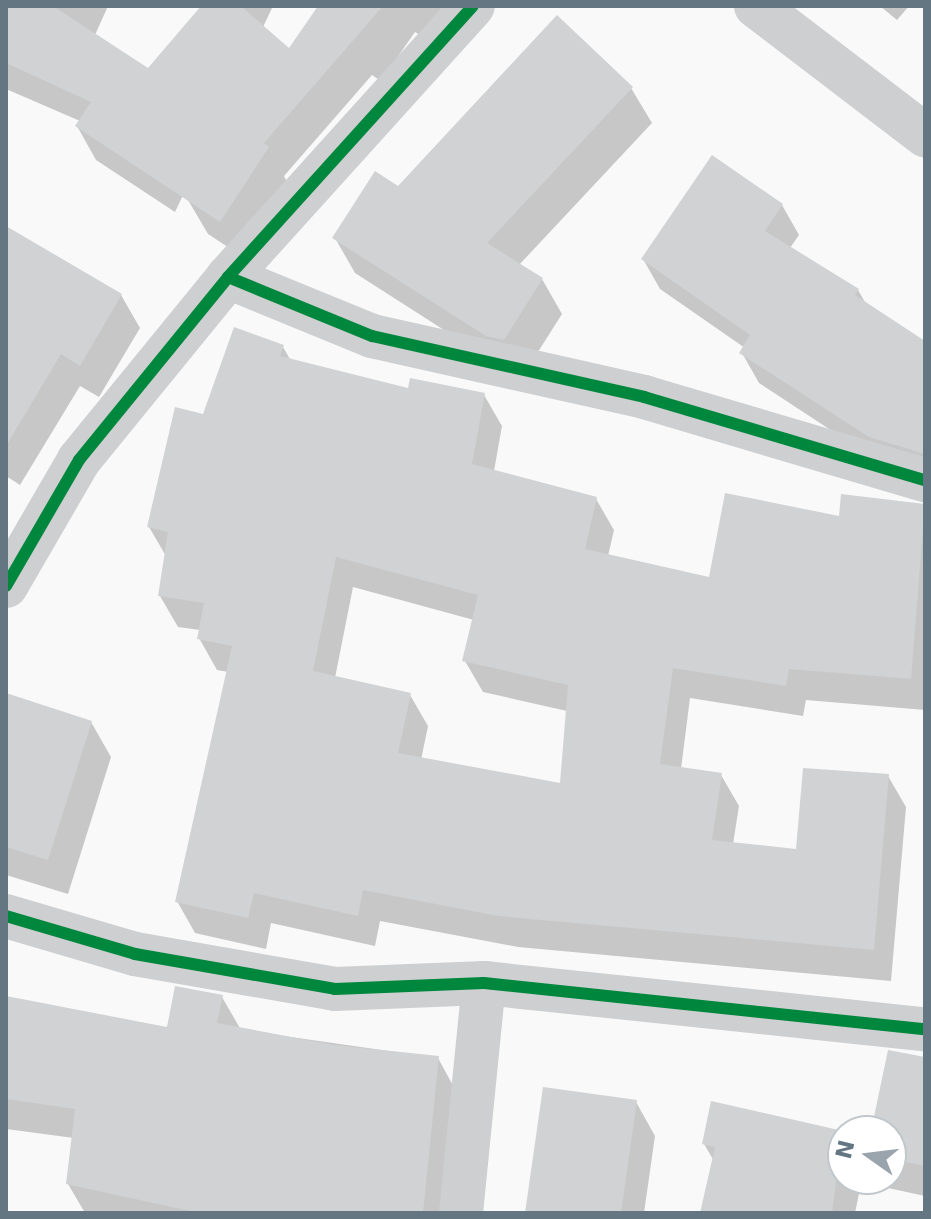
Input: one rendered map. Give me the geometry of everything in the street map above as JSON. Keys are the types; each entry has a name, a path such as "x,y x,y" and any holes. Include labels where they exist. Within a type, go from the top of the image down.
{"street":[{"path":"6,586 79,460 228,277 473,6"},
{"path":"756,6 925,135"},
{"path":"228,277 372,336 644,397 925,480"},
{"path":"6,916 135,954 335,989 484,983 925,1029"},
{"path":"461,1213 484,983"}],"building":[{"path":"6,6 53,6 148,68 201,6 241,6 289,48 318,6 383,6 264,143 269,147 220,222 75,126 91,102 6,63"},
{"path":"557,15 633,87 487,243 543,278 504,340 486,336 332,238 375,171 398,186"},
{"path":"712,155 783,204 765,231 859,289 855,295 925,341 925,454 869,437 739,353 750,335 641,259"},
{"path":"6,226 122,294 80,366 61,354 6,446"},
{"path":"234,327 284,345 280,356 408,388 410,378 485,393 472,464 597,497 585,549 709,577 725,493 839,516 841,494 925,504 911,679 789,669 786,686 673,668 660,764 722,773 712,840 796,849 803,768 889,774 874,950 498,916 363,890 358,916 254,893 248,918 175,902 232,646 197,639 204,603 158,596 168,532 147,527 175,407 203,414","holes":["336,557 478,595 462,661 568,685 560,783 398,753 411,693 313,671"]},
{"path":"6,693 92,721 48,860 6,847"},
{"path":"175,986 223,995 217,1023 334,1045 439,1056 423,1213 199,1213 66,1184 75,1109 6,1099 6,996 167,1027"},
{"path":"888,1050 925,1057 925,1166 907,1162 907,1115 874,1115"},
{"path":"543,1087 637,1100 621,1213 525,1213"},
{"path":"711,1101 827,1127 827,1195 834,1195 832,1213 700,1213 715,1147 702,1144"}],"cycle path":[{"path":"6,586 79,460 228,277 473,6"},
{"path":"228,277 372,336 644,397 925,480"},
{"path":"6,916 135,954 335,989 484,983 925,1029"}]}
